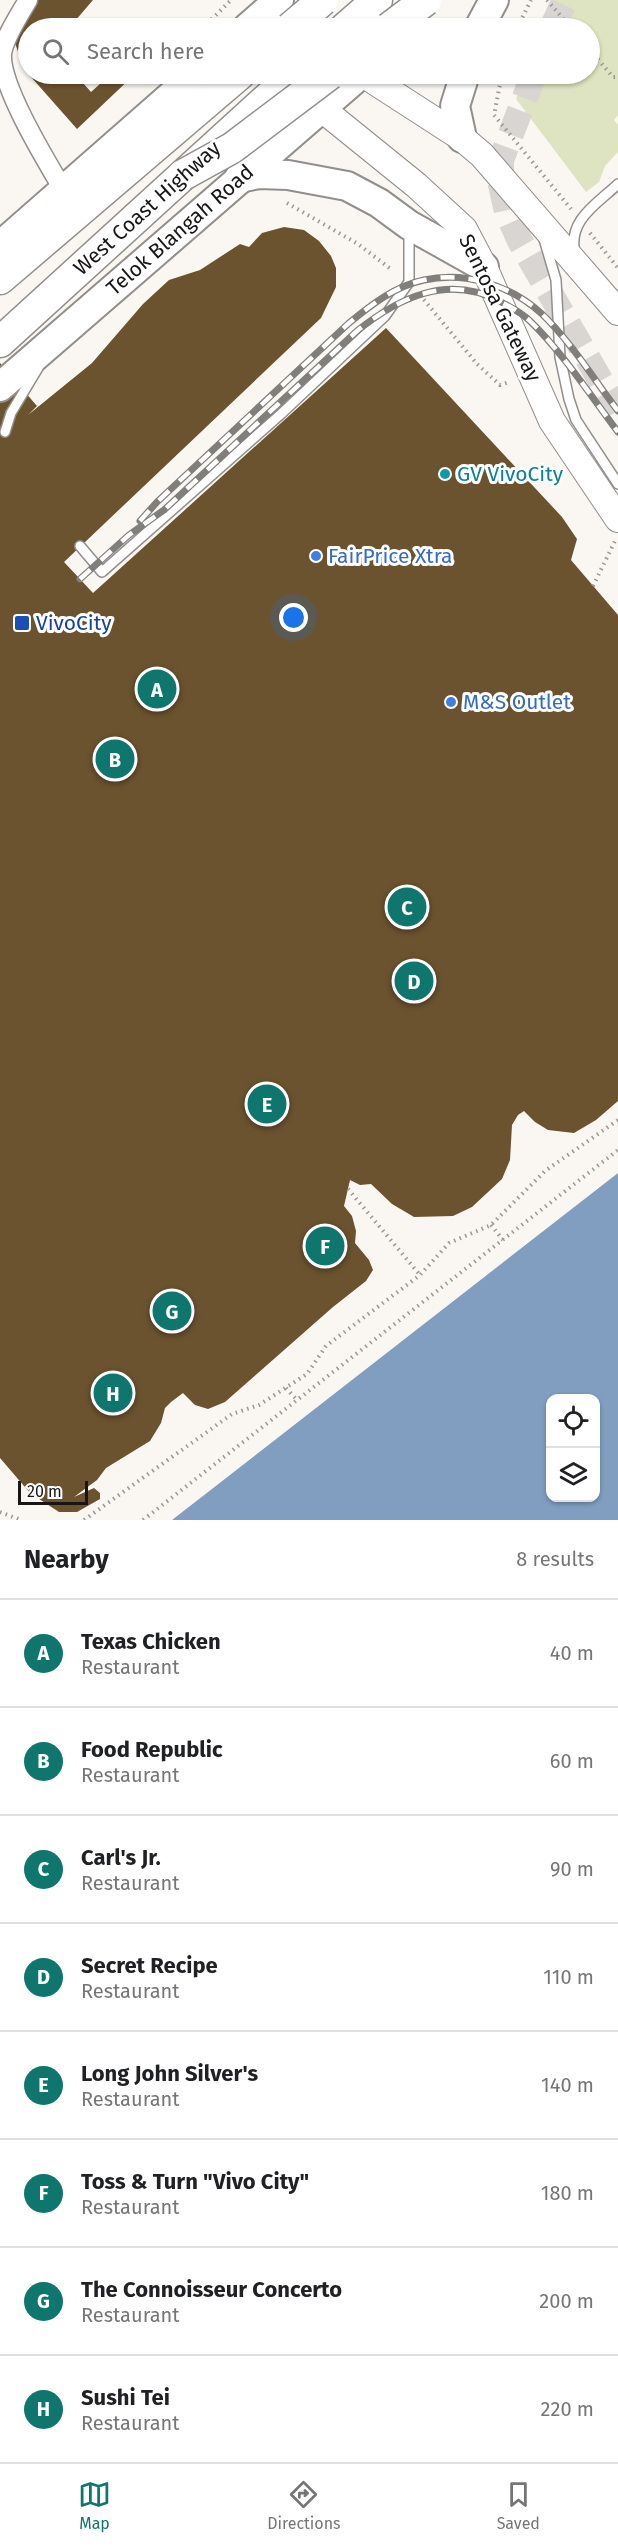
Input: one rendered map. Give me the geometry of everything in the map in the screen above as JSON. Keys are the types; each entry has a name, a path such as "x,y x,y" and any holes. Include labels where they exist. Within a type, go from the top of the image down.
{"highway":[{"path":"301,18 322,0"},
{"path":"356,18 377,0"},
{"path":"402,18 426,0"},
{"name":"West Coast Highway","path":"0,279 228,84"},
{"name":"West Coast Highway","path":"0,342 285,84"},
{"path":"183,175 232,148 317,84"}],"main road":[{"path":"258,18 279,0"},
{"path":"314,18 322,0"},
{"path":"423,18 443,0"},
{"path":"484,18 494,0"},
{"path":"0,246 185,84"},
{"name":"Sentosa Gateway","path":"302,84 322,109 416,185 464,229 484,267 552,421 618,519"},
{"name":"Telok Blangah Road","path":"0,387 239,178 351,84"},
{"path":"378,84 462,138 482,155 578,269 618,312"},
{"path":"462,84 455,106 462,138"},
{"path":"239,178 259,174 288,175 347,186 379,203 409,225 484,267"}],"street":[{"path":"19,18 28,0"},
{"path":"18,21 2,54 5,79 64,191"}],"lane":[{"path":"578,269 574,248 575,232 580,220 618,184"},
{"path":"538,220 556,280 560,357 569,399 576,420 618,484"},
{"path":"80,546 102,572 281,414 381,320 409,282 409,225"},
{"path":"5,432 11,413 55,340"}],"path":[{"path":"213,18 231,0"},
{"path":"522,18 531,0"},
{"path":"547,0 562,18"},
{"path":"600,62 613,77 618,77"},
{"path":"500,84 494,115 618,268"},
{"path":"593,586 618,534"},
{"path":"84,1520 232,1414 259,1405 307,1374 326,1346 420,1275 448,1243 491,1226 545,1171 618,1120"},
{"path":"143,1520 618,1150"},
{"path":"348,1189 420,1275"},
{"path":"491,1226 503,1240"},
{"path":"286,1388 297,1400"},
{"path":"0,1512 21,1520"}],"green space":[{"path":"553,0 618,0 618,115 614,120 618,125 618,152 605,166 599,182 586,192 516,99 521,84 600,84 600,18 546,18"}],"water":[{"path":"618,1173 618,1520 172,1520"}],"building":[{"path":"35,0 93,0 78,18 25,18"},
{"path":"18,35 18,52 15,43"},
{"path":"37,84 84,84 91,92 100,84 124,84 77,129"},
{"path":"284,227 304,230 319,241 331,256 336,268 336,287 321,318 64,562 93,593 386,328 562,517 577,539 571,560 618,615 618,1101 596,1120 574,1133 548,1130 524,1111 518,1115 512,1125 510,1160 502,1179 472,1207 453,1216 414,1217 392,1204 371,1184 360,1185 350,1180 344,1206 352,1216 356,1231 355,1243 369,1260 373,1270 366,1281 225,1402 208,1409 195,1405 183,1393 171,1402 165,1408 161,1423 150,1441 106,1468 97,1480 74,1497 94,1488 100,1493 100,1499 77,1512 59,1512 30,1493 0,1458 0,363 37,406 28,415 92,363 143,304 169,280 200,270 240,244 249,247 262,233"}],"tunnel":[{"path":"557,18 565,0"},
{"path":"530,84 501,160 501,185 507,212 520,241 618,411"}],"railway":[{"path":"140,521 157,502 349,323 393,291 424,280 455,277 471,279 502,288 530,304 563,336 618,411"},
{"path":"80,579 129,535 164,510 357,331 389,309 424,294 442,290 480,293 523,315 565,360 618,432"}],"place":[{"name":"GV VivoCity","path":"445,474"},
{"name":"FairPrice Xtra","path":"316,556"},
{"name":"VivoCity","path":"22,623"},
{"name":"Texas Chicken","path":"157,689"},
{"name":"M&S Outlet","path":"451,702"},
{"name":"Food Republic","path":"115,759"},
{"name":"Carl's Jr.","path":"407,907"},
{"name":"Secret Recipe","path":"414,981"},
{"name":"Long John Silver's","path":"267,1104"},
{"name":"Toss & Turn \"Vivo City\"","path":"325,1246"},
{"name":"The Connoisseur Concerto","path":"172,1311"},
{"name":"Sushi Tei","path":"113,1393"}]}
